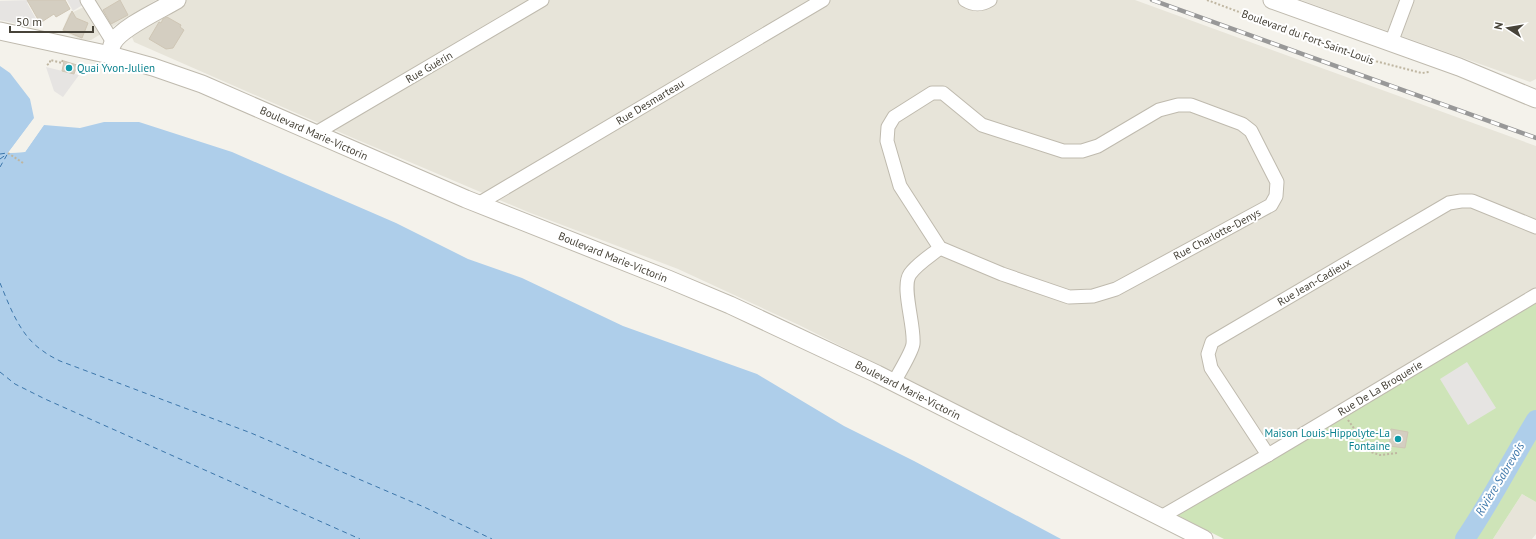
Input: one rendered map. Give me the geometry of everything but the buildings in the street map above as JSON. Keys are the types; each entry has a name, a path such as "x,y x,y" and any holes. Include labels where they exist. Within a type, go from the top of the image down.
{"street":[{"path":"87,0 111,49"},
{"path":"111,49 120,35 130,27 177,0"},
{"name":"Rue Guérin","path":"316,133 542,0"},
{"name":"Rue Desmarteau","path":"478,204 822,0"},
{"path":"965,0 974,4 981,4 990,0"},
{"name":"Boulevard du Fort-Saint-Louis","path":"1272,0 1458,67 1536,99"},
{"path":"1391,43 1407,0"},
{"name":"Boulevard Marie-Victorin","path":"0,31 111,49 153,67 202,84 478,204 730,305 894,382 1204,539"},
{"name":"Rue Charlotte-Denys","path":"932,93 943,93 982,125 1063,151 1082,151 1098,146 1159,110 1178,105 1191,105 1242,124 1251,131 1277,182 1276,196 1271,205 1116,289 1093,296 1069,297 1002,274 940,248 900,186 887,141 888,127 894,117 932,93"},
{"name":"Rue Jean-Cadieux","path":"1268,455 1211,368 1208,354 1212,342 1449,204 1461,200 1472,201 1536,227"},
{"path":"894,382 913,346 913,332 906,284 909,275 940,248"},
{"name":"Rue De La Broquerie","path":"1161,516 1268,455 1536,295"}],"path":[{"name":"Boulevard du Fort-Saint-Louis","path":"1207,0 1359,57 1422,73 1430,72"},
{"path":"1220,5 1221,0"},
{"path":"47,65 50,63 50,60 62,63 63,59"},
{"path":"8,153 23,163"},
{"path":"1342,411 1371,452 1380,455 1397,453"}],"shaded area":[{"path":"31,0 27,3 40,26 37,28 0,20 0,1"},
{"path":"67,0 82,0 84,4 73,11"},
{"path":"95,0 156,0 91,40 82,40 62,31 69,14"},
{"path":"186,0 1135,0 1536,146 1536,303 1177,515 799,325 678,269 528,212 353,138 134,42 130,32"},
{"path":"1301,0 1536,0 1536,79 1530,82"},
{"path":"46,67 79,75 63,97 54,91"},
{"path":"1467,362 1496,408 1468,425 1440,379"},
{"path":"1522,494 1536,502 1536,534 1532,539 1493,539"}],"green space":[{"path":"1536,303 1536,502 1522,494 1493,539 1224,539 1177,515"}],"water":[{"path":"0,66 10,73 30,99 34,118 8,153 25,152 44,125 80,128 104,122 139,122 232,152 396,223 468,259 522,278 623,326 757,374 844,426 914,461 1061,539 0,539"}],"pier":[{"path":"36,116 36,119 12,151 24,150 42,123 45,123 25,152 8,153"}],"waterway":[{"name":"Rivière Sabrevois","path":"1465,539 1484,510 1536,420"}],"ferry route":[{"path":"0,154 7,153"},
{"path":"0,167 8,153"},
{"path":"0,159 7,154"},
{"path":"0,283 12,311 22,329 35,345 56,359 251,433 424,507 492,539"},
{"path":"0,372 15,384 45,399 360,539"}],"railway":[{"path":"1152,0 1536,138"}],"place":[{"name":"Quai Yvon-Julien","path":"69,68"},
{"name":"Maison Louis-Hippolyte-La Fontaine","path":"1398,439"}]}
